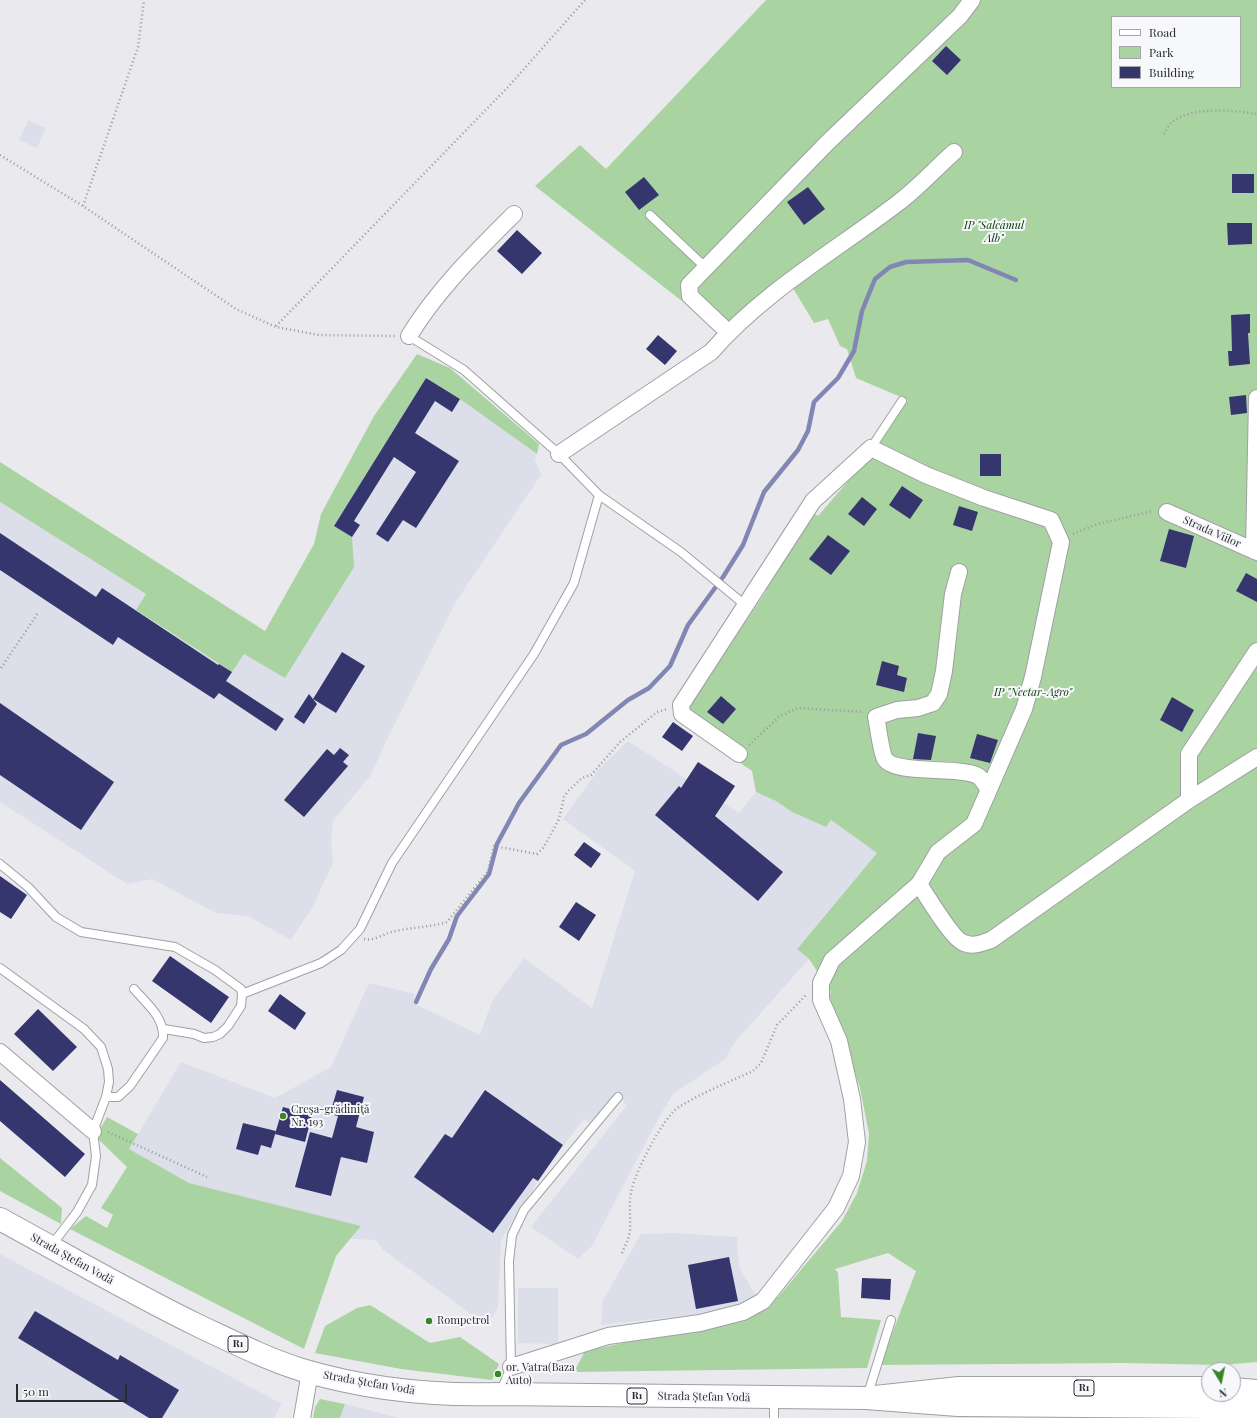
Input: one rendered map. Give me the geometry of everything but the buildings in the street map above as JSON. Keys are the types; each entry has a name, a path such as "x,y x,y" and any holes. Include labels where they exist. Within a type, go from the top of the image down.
{"highway":[{"name":"Strada Ștefan Vodă","path":"0,1219 115,1283 227,1340 283,1363 310,1372 393,1389 454,1396 499,1394 774,1408 866,1398"},
{"name":"R1","path":"866,1398 959,1388 1201,1388"},
{"path":"1241,1390 1257,1391"},
{"path":"866,1398 958,1406 1208,1407 1257,1411"}],"street":[{"path":"728,332 690,296 689,285 827,143 960,16 972,0"},
{"path":"559,454 711,352 728,332 798,275 899,202 954,152"},
{"path":"409,336 466,262 514,214"},
{"path":"1255,552 1257,398"},
{"path":"511,1367 608,1336 700,1323 743,1312 763,1301 836,1208 851,1176 857,1142 852,1099 839,1041 821,1000 821,983 832,960 919,884 938,852 974,824 1024,709 1033,677 1062,542 1051,520 984,498 926,474 871,448 813,501 681,705 682,714 739,754"},
{"name":"Strada Viilor","path":"1166,512 1255,552"},
{"path":"959,572 953,594 944,671 939,694 933,703 918,708 897,710 876,716 884,759 890,764 901,767 965,772 978,776 989,790"},
{"path":"1189,800 1189,754 1257,651"},
{"path":"919,884 954,936 963,943 975,945 991,940 1189,800 1257,757"},
{"path":"0,1052 94,1129"},
{"path":"302,1418 310,1372"}],"lane":[{"path":"650,215 706,266"},
{"path":"409,336 464,370 559,454 599,496 680,552 745,605"},
{"path":"871,448 902,401"},
{"path":"242,994 321,963 341,950 360,928 392,863 534,654 574,583 599,496"},
{"path":"0,864 28,887 56,917 82,932 175,947 192,955 234,982 241,989 241,1006 228,1026 220,1034 214,1037 204,1038 194,1034 164,1029"},
{"path":"0,968 84,1029 101,1047 108,1069 109,1082 106,1097 94,1129 96,1156 92,1185 77,1212 50,1247"},
{"path":"106,1097 118,1097 130,1086 163,1038 164,1029 161,1021 134,989"},
{"path":"499,1394 511,1367 509,1262 512,1235 524,1210 618,1097"},
{"path":"866,1398 891,1320"}],"path":[{"path":"83,206 138,47 144,0"},
{"path":"276,327 508,87 585,0"},
{"path":"1164,134 1172,123 1194,112 1212,110 1257,114"},
{"path":"0,155 83,206 236,309 276,327 319,335 409,336"},
{"path":"1062,542 1074,534 1097,524 1159,509 1166,512"},
{"path":"1,668 38,613"},
{"path":"739,754 780,716 798,708 866,712 876,716"},
{"path":"353,937 368,940 391,933 447,922 488,871 494,846 506,847 518,851 537,854 544,846 559,819 564,797 568,791 582,778 591,775 620,742 657,712 667,709 682,714"},
{"path":"622,1253 630,1230 629,1206 632,1187 650,1148 663,1125 677,1108 752,1071 761,1062 778,1025 801,998 821,983"},
{"path":"94,1129 207,1178"}],"shaded area":[{"path":"28,120 46,128 37,148 19,140"},
{"path":"426,378 460,399 537,454 535,460 541,475 455,603 386,741 371,775 333,821 331,842 333,863 312,908 291,940 248,916 216,913 152,879 127,884 0,802 0,502 146,594 136,611 232,672 244,654 285,677 334,526"},
{"path":"628,741 739,813 756,792 776,801 792,812 826,827 831,820 877,853 797,948 809,959 735,1042 725,1059 673,1094 658,1119 592,1246 578,1259 531,1227 627,1105 615,1094 589,1123 584,1118 538,1181 501,1240 498,1307 487,1326 382,1249 376,1240 351,1239 360,1226 189,1183 129,1149 181,1062 275,1098 331,1067 369,983 415,994 413,1003 480,1035 492,1001 524,958 592,1008 635,871 563,819 598,770"},
{"path":"674,1233 737,1237 739,1267 756,1296 740,1304 701,1314 601,1325 603,1300 641,1234"},
{"path":"0,1254 282,1404 274,1418 0,1418"},
{"path":"518,1288 558,1288 558,1344 518,1343"},
{"path":"345,1404 399,1418 340,1418"}],"green space":[{"path":"766,0 1257,0 1257,1362 1241,1363 1241,1362 1201,1362 1201,1365 1124,1363 880,1365 916,1271 888,1253 835,1269 838,1273 841,1317 881,1320 867,1368 574,1372 585,1351 666,1334 739,1322 778,1297 842,1221 857,1193 867,1161 869,1134 860,1088 829,996 831,992 809,959 797,949 877,853 831,820 826,827 792,812 776,801 756,792 752,771 730,756 690,713 688,706 767,590 761,588 813,513 818,516 868,458 908,400 856,378 847,349 840,346 828,319 814,323 791,285 729,338 535,186 580,145 606,169"},
{"path":"417,354 450,368 539,444 537,454 460,399 426,378 334,526 352,537 354,567 285,678 244,654 232,672 136,610 146,594 0,502 0,462 265,631 314,544 321,514 374,416"},
{"path":"107,1117 138,1134 129,1149 189,1183 361,1226 336,1256 304,1349 70,1229 86,1216 107,1228 113,1215 101,1208 127,1167 99,1140 99,1131"},
{"path":"0,1158 62,1208 61,1224 0,1191"},
{"path":"370,1305 430,1343 460,1337 499,1364 492,1380 401,1369 315,1353 325,1326 357,1308"},
{"path":"320,1399 345,1404 340,1418 313,1418 315,1407"}],"waterway":[{"path":"416,1002 431,969 449,939 457,916 489,874 497,844 519,803 561,745 586,734 628,700 649,688 670,666 688,625 723,577 743,545 764,492 798,450 808,431 814,402 838,378 854,351 862,311 875,279 890,267 906,262 968,260 1016,280"}],"place":[{"name":"Creşa-grădiniţă Nr. 193","path":"283,1116"},
{"name":"Rompetrol","path":"429,1321"},
{"name":"or. Vatra(Baza Auto)","path":"498,1374"}],"park label":[{"name":"IP \"Salcâmul Alb\"","path":"994,232"},
{"name":"IP \"Nectar-Agro\"","path":"1033,693"}]}
